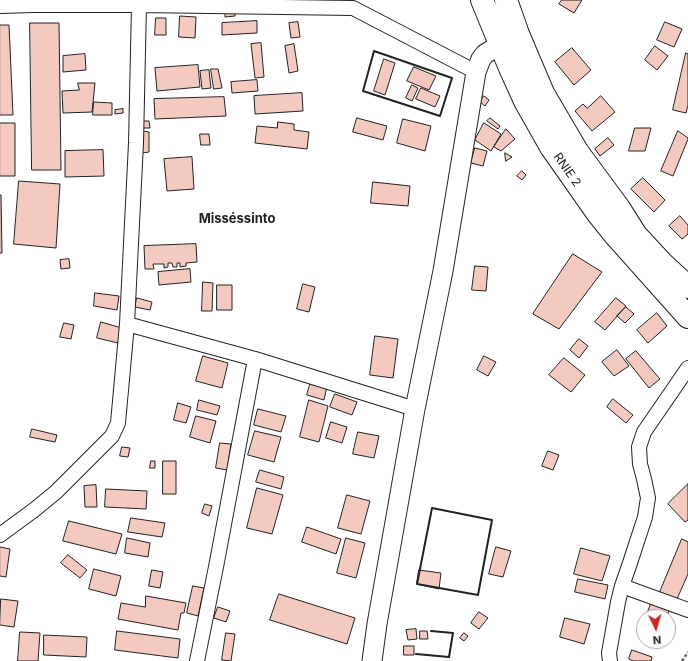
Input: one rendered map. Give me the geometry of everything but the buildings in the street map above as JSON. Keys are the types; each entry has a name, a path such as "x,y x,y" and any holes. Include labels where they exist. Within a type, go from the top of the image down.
{"highway":[{"name":"RNIE 2","path":"482,0 543,93 577,151 636,235 662,264 688,287"},
{"name":"RNIE 2","path":"506,0 509,39 525,101 551,147 589,202 614,234 688,317"}],"main road":[{"path":"372,661 377,624 416,409 443,271 476,72 481,59 485,54 509,39"}],"street":[{"path":"340,0 476,72"},
{"path":"0,6 34,2 353,8"},
{"path":"0,535 56,492 112,436 118,423 127,324 136,143 139,5"},
{"path":"127,324 255,359 416,409"},
{"path":"197,661 255,359"},
{"path":"610,661 609,653 618,602 645,517 648,498 640,464 639,447 644,432 688,368"},
{"path":"622,586 688,610"}],"path":[{"path":"682,661 688,652"}],"wall":[{"path":"374,51 452,78 440,116 363,91 374,51"},
{"path":"432,508 492,520 478,595 417,584 432,508"},
{"path":"416,654 449,657 453,633 431,631"}],"district":[{"name":"Misséssinto","path":"237,219"}]}
